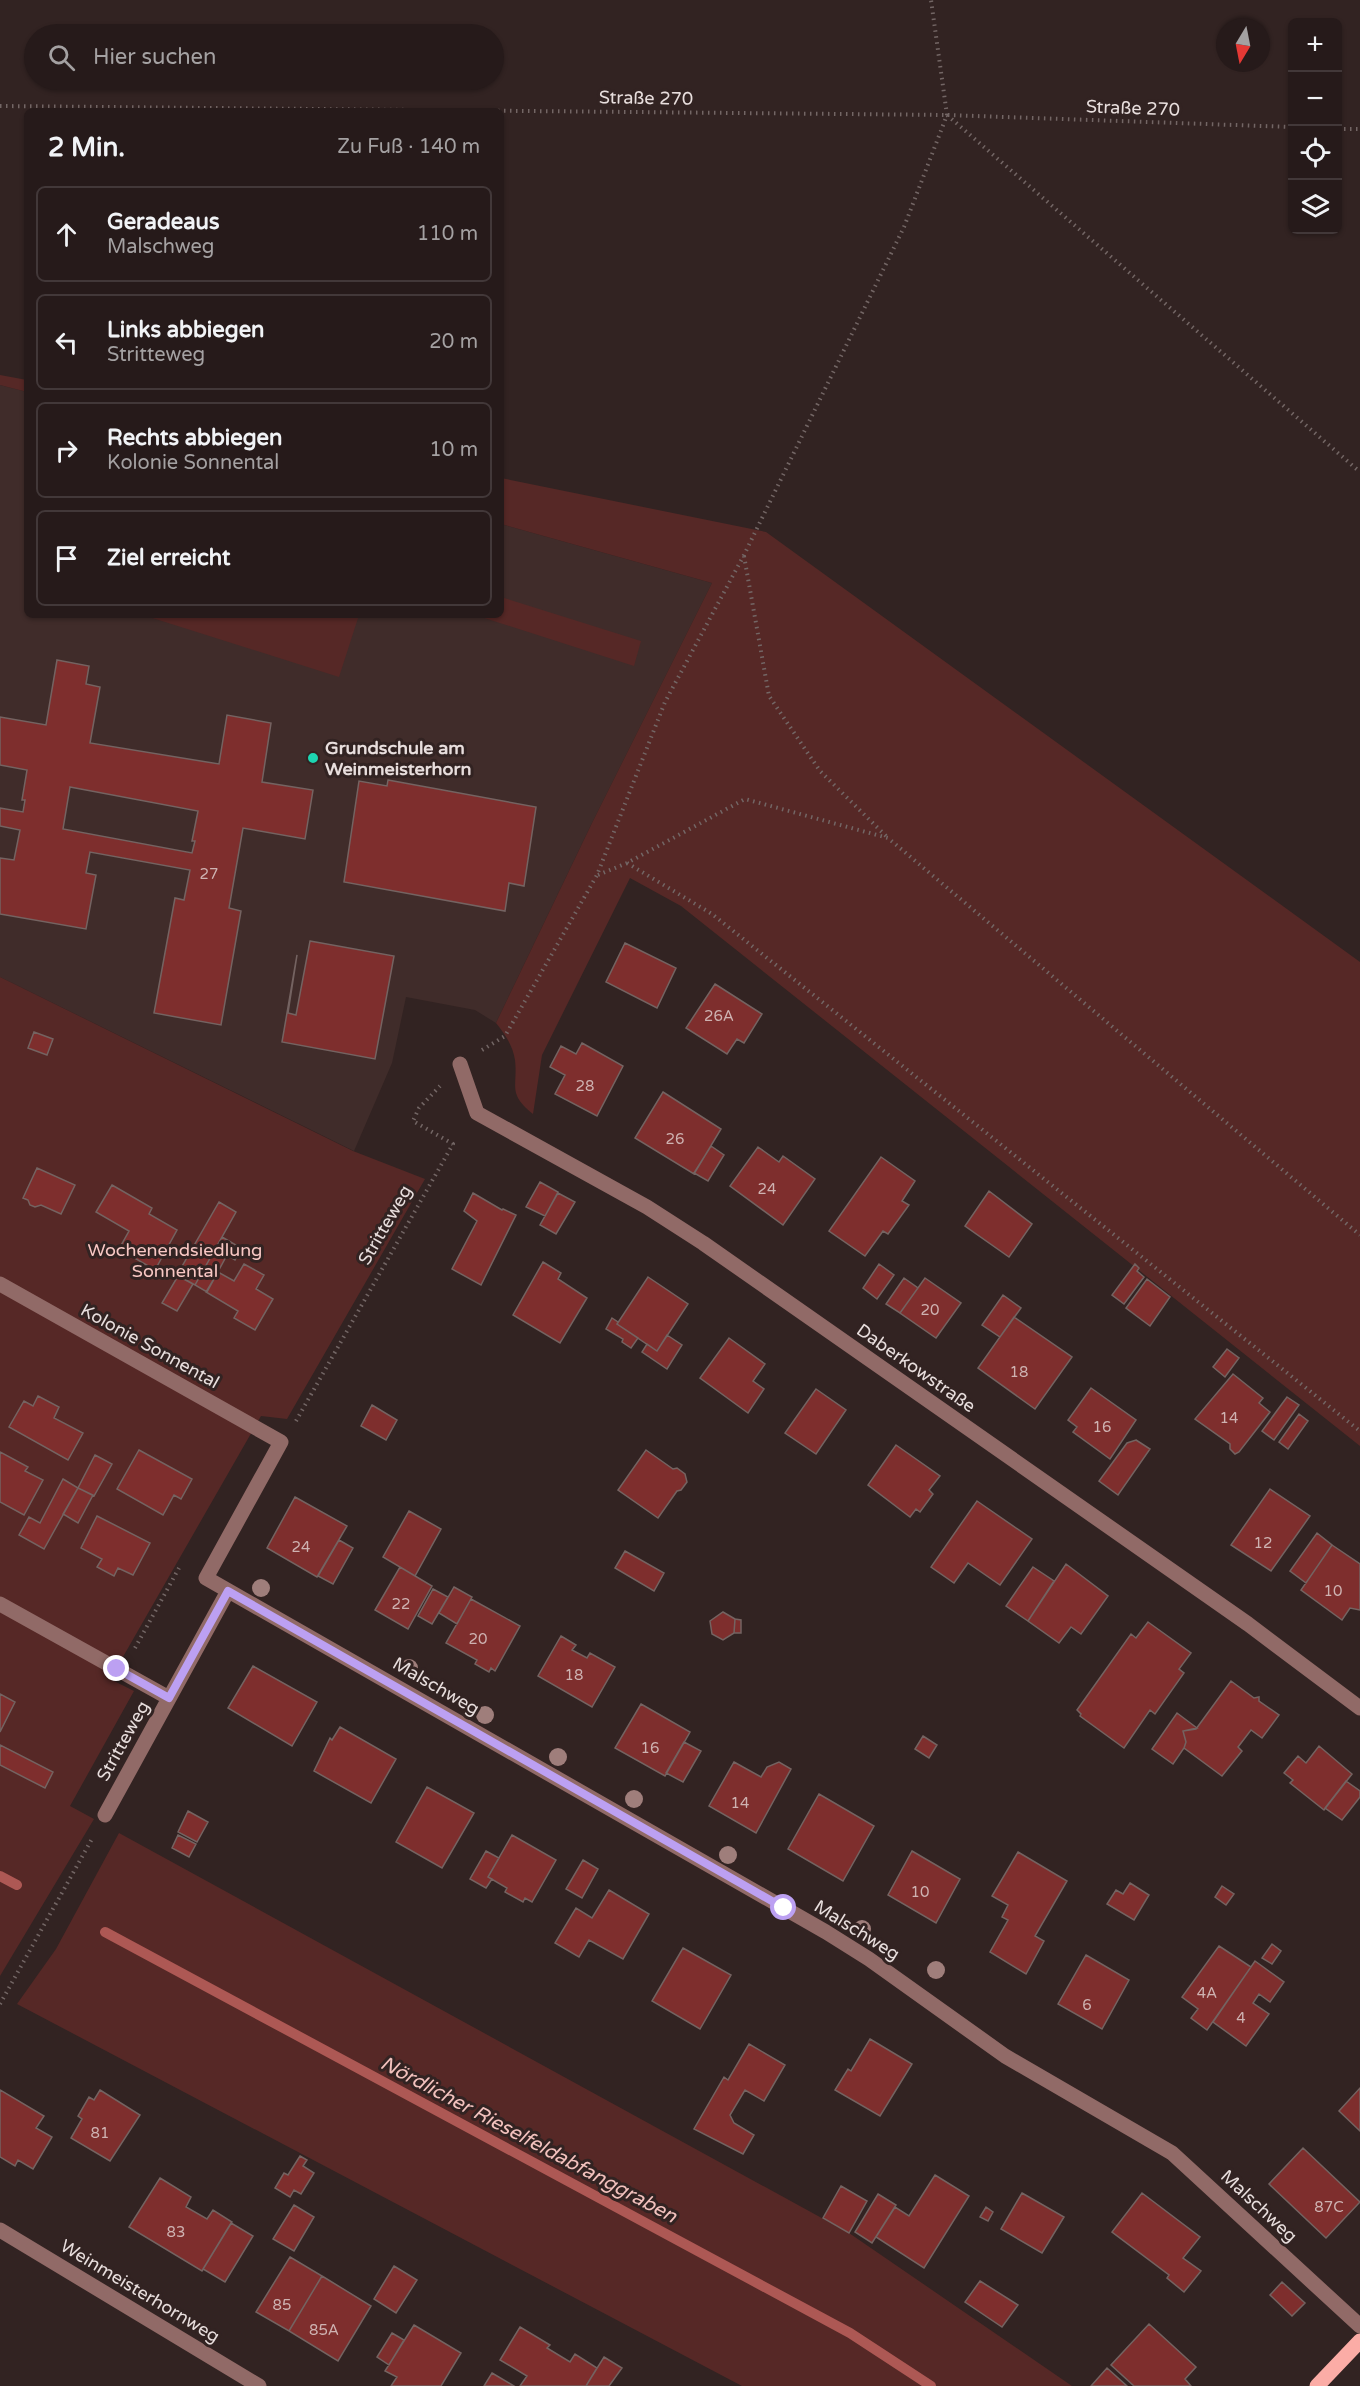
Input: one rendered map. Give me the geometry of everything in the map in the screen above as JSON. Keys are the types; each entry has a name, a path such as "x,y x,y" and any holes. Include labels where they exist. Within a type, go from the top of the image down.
{"main road":[{"path":"1317,2386 1360,2341"}],"street":[{"name":"Daberkowstraße","path":"460,1064 477,1113 646,1207 703,1243 1248,1624 1360,1708"},
{"name":"Kolonie Sonnental","path":"0,1284 280,1442 206,1578 228,1591"},
{"name":"Stritteweg","path":"105,1815 228,1591"},
{"name":"Malschweg","path":"228,1591 826,1932 869,1959 1005,2056 1172,2152 1360,2326"},
{"path":"0,1604 169,1698"},
{"name":"Weinmeisterhornweg","path":"0,2230 259,2386"}],"path":[{"path":"460,1064 505,1036 597,875 665,702 744,555 904,227 947,115 931,0"},
{"name":"Straße 270","path":"0,106 210,108"},
{"name":"Straße 270","path":"504,111 947,115 1288,127"},
{"path":"947,115 1360,472"},
{"path":"1342,129 1360,129"},
{"path":"744,555 769,696 820,771 888,838 1360,1234"},
{"path":"597,875 627,863 745,799 888,838"},
{"path":"627,863 712,914 1360,1431"},
{"name":"Stritteweg","path":"291,1430 453,1143 413,1121 419,1108 460,1064"},
{"path":"0,2004 105,1815"}],"shaded area":[{"name":"Grundschule am Weinmeisterhorn","path":"0,385 24,391 24,618 504,618 504,525 712,583 592,823 496,1023 475,1010 406,997 392,1063 354,1151 0,977"}],"green space":[{"path":"0,375 24,379 24,391 0,385"},
{"path":"504,479 766,532 1360,962 1360,1446 681,906 630,878 542,1055 533,1114 525,1107 515,1089 516,1069 512,1050 496,1023 592,823 712,583 504,525"},
{"path":"504,598 641,641 634,666 484,618 504,618"},
{"path":"152,618 358,618 339,677"},
{"name":"Wochenendsiedlung Sonnental","path":"0,977 353,1151 425,1179 287,1419 261,1416 116,1669 112,1680 134,1691 70,1806 94,1819 0,1976"},
{"path":"119,1833 849,2233 1072,2386 742,2386 17,2004 56,1949"}],"building":[{"path":"57,660 89,666 86,684 100,687 90,743 219,764 227,715 271,723 262,782 313,790 305,839 243,828 229,908 241,911 221,1025 154,1013 175,898 184,900 190,870 90,852 86,873 96,875 86,929 0,914 0,858 14,860 20,830 0,826 0,808 23,812 25,800 22,800 27,770 0,765 0,717 46,725","holes":["70,787 198,811 192,853 63,829"]},
{"path":"388,780 536,807 524,886 509,883 505,911 344,882 359,781 387,786"},
{"path":"310,941 394,956 375,1059 282,1042 297,955 288,1013 296,1015"},
{"path":"625,943 676,968 657,1008 606,982"},
{"path":"715,984 762,1014 744,1043 737,1039 727,1054 686,1028"},
{"path":"34,1032 53,1039 47,1055 28,1048"},
{"path":"582,1043 623,1066 597,1116 555,1094 565,1075 550,1067 561,1046 576,1054"},
{"path":"663,1092 721,1129 694,1174 635,1138"},
{"path":"711,1146 724,1155 708,1181 694,1173"},
{"path":"758,1147 779,1162 783,1156 815,1179 783,1225 730,1186"},
{"path":"881,1157 915,1181 902,1201 909,1205 888,1234 883,1231 865,1256 829,1231"},
{"path":"37,1168 75,1185 61,1214 41,1205 35,1207 30,1205 28,1200 23,1198"},
{"path":"540,1182 558,1192 545,1216 526,1207"},
{"path":"112,1185 152,1208 149,1214 177,1230 155,1270 119,1249 129,1231 96,1212"},
{"path":"989,1191 1032,1224 1009,1257 965,1226"},
{"path":"473,1193 502,1210 516,1215 481,1285 452,1269 477,1221 464,1211"},
{"path":"558,1193 575,1202 556,1234 540,1225"},
{"path":"219,1202 236,1212 195,1285 177,1275"},
{"path":"222,1237 241,1248 235,1260 227,1255 207,1292 195,1285"},
{"path":"543,1262 561,1273 558,1279 587,1298 560,1343 513,1315"},
{"path":"244,1264 264,1275 256,1289 273,1299 255,1330 234,1318 238,1311 206,1292 218,1272 234,1281"},
{"path":"879,1264 894,1275 877,1299 863,1288"},
{"path":"1135,1264 1139,1268 1137,1271 1144,1277 1124,1304 1112,1295"},
{"path":"178,1276 193,1284 177,1311 162,1303"},
{"path":"648,1277 688,1304 657,1351 617,1324"},
{"path":"904,1278 918,1288 900,1313 886,1304"},
{"path":"925,1278 961,1303 936,1338 900,1313"},
{"path":"1147,1279 1170,1297 1150,1326 1126,1308"},
{"path":"1003,1295 1021,1308 1000,1337 982,1325"},
{"path":"1014,1317 1072,1357 1035,1409 978,1368"},
{"path":"612,1318 638,1338 631,1348 622,1342 623,1339 606,1329"},
{"path":"667,1335 682,1345 667,1369 642,1352 647,1344 657,1351"},
{"path":"729,1338 765,1364 753,1381 764,1389 748,1413 700,1378"},
{"path":"1227,1349 1239,1358 1225,1377 1213,1367"},
{"path":"1233,1374 1263,1398 1259,1403 1270,1412 1235,1454 1230,1449 1230,1444 1195,1419"},
{"path":"1091,1388 1136,1420 1110,1459 1073,1432 1077,1427 1068,1420"},
{"path":"816,1389 846,1410 816,1454 785,1433"},
{"path":"38,1396 59,1407 54,1418 83,1433 68,1460 9,1427 24,1401 33,1406"},
{"path":"1287,1397 1299,1405 1274,1440 1262,1431"},
{"path":"372,1405 397,1420 386,1440 361,1426"},
{"path":"1299,1414 1308,1421 1288,1449 1279,1442"},
{"path":"1136,1440 1150,1449 1118,1495 1099,1481 1127,1443"},
{"path":"896,1445 940,1476 929,1490 933,1494 920,1512 916,1509 910,1517 868,1485"},
{"path":"139,1450 192,1479 181,1499 174,1495 163,1515 117,1489"},
{"path":"646,1450 673,1469 677,1468 685,1474 687,1482 681,1490 677,1491 658,1518 618,1490"},
{"path":"0,1452 28,1467 25,1471 43,1480 24,1515 0,1502"},
{"path":"95,1455 112,1464 94,1496 78,1488"},
{"path":"63,1479 78,1488 44,1549 19,1535 29,1517 40,1523"},
{"path":"78,1488 93,1495 78,1523 63,1514"},
{"path":"1270,1489 1310,1516 1271,1571 1231,1545"},
{"path":"295,1497 347,1526 317,1577 267,1548"},
{"path":"977,1501 1032,1539 1000,1585 968,1563 954,1583 931,1567"},
{"path":"409,1511 441,1529 415,1576 383,1557"},
{"path":"97,1516 150,1543 133,1575 118,1568 114,1576 97,1567 102,1559 81,1548"},
{"path":"1317,1533 1332,1545 1306,1583 1290,1571"},
{"path":"339,1540 353,1548 333,1584 318,1576"},
{"path":"1332,1545 1360,1564 1360,1610 1350,1608 1342,1620 1301,1590"},
{"path":"625,1551 664,1573 654,1591 615,1568"},
{"path":"1066,1564 1108,1596 1081,1634 1071,1627 1059,1643 1028,1621"},
{"path":"400,1567 432,1586 408,1629 375,1610"},
{"path":"1033,1567 1054,1581 1028,1621 1006,1606"},
{"path":"454,1587 472,1597 457,1624 439,1613"},
{"path":"433,1589 448,1597 432,1624 418,1616"},
{"path":"471,1599 520,1626 495,1671 491,1668 489,1672 475,1664 477,1660 446,1643"},
{"path":"723,1612 735,1619 734,1633 723,1640 712,1634 710,1621"},
{"path":"735,1619 741,1620 741,1633 734,1633"},
{"path":"1148,1622 1191,1653 1179,1669 1184,1673 1155,1714 1150,1710 1124,1748 1080,1716 1077,1710 1131,1634 1136,1638"},
{"path":"561,1636 576,1645 572,1650 587,1658 590,1653 615,1667 592,1707 538,1676"},
{"path":"253,1666 317,1702 292,1746 228,1708"},
{"path":"1231,1681 1254,1698 1259,1697 1259,1701 1279,1715 1262,1738 1251,1730 1238,1747 1242,1751 1222,1776 1184,1748 1186,1742 1183,1731 1196,1729"},
{"path":"0,1694 15,1702 0,1732"},
{"path":"641,1704 690,1732 665,1776 615,1748"},
{"path":"1177,1713 1197,1728 1183,1731 1186,1742 1173,1764 1152,1749"},
{"path":"340,1727 396,1759 371,1803 314,1771 330,1738 332,1740"},
{"path":"923,1736 937,1745 929,1758 915,1749"},
{"path":"684,1742 701,1751 683,1782 666,1773"},
{"path":"0,1745 53,1772 45,1788 0,1765"},
{"path":"1319,1746 1352,1774 1324,1810 1290,1783 1293,1780 1284,1773 1298,1756 1306,1763"},
{"path":"734,1762 761,1777 767,1767 779,1762 791,1769 756,1833 709,1806"},
{"path":"1346,1781 1360,1791 1360,1797 1342,1820 1325,1808"},
{"path":"427,1787 474,1813 442,1868 396,1842"},
{"path":"819,1794 874,1826 843,1881 788,1849"},
{"path":"188,1811 208,1822 197,1842 178,1832"},
{"path":"178,1835 196,1844 189,1857 172,1848"},
{"path":"512,1835 556,1860 532,1902 525,1898 523,1902 505,1892 507,1888 488,1877"},
{"path":"486,1851 499,1858 488,1877 492,1879 486,1888 470,1879"},
{"path":"912,1851 960,1879 936,1923 888,1895"},
{"path":"1018,1852 1067,1881 1035,1936 1044,1941 1026,1974 990,1952 1008,1920 1002,1917 1008,1905 992,1896"},
{"path":"583,1860 598,1869 582,1898 566,1889"},
{"path":"1130,1883 1149,1895 1134,1920 1107,1904 1116,1890 1123,1894"},
{"path":"1222,1886 1234,1894 1226,1905 1215,1897"},
{"path":"609,1890 649,1914 623,1959 589,1940 579,1957 555,1943 576,1908 592,1918"},
{"path":"1272,1944 1281,1951 1272,1964 1262,1958"},
{"path":"1219,1946 1251,1967 1207,2030 1191,2018 1198,2009 1182,1997"},
{"path":"683,1948 731,1975 700,2029 652,2001"},
{"path":"1086,1955 1129,1980 1102,2029 1058,2004"},
{"path":"1255,1961 1284,1982 1270,2002 1259,1994 1253,2003 1269,2014 1246,2046 1213,2022"},
{"path":"870,2039 912,2064 880,2116 835,2090 848,2069 851,2071"},
{"path":"749,2044 785,2065 764,2101 745,2090 730,2115 734,2123 754,2135 743,2154 694,2129 724,2077 728,2080"},
{"path":"1360,2088 1360,2131 1339,2111"},
{"path":"0,2090 44,2116 36,2128 52,2137 33,2169 18,2160 15,2166 0,2157"},
{"path":"100,2090 140,2115 110,2161 71,2138 82,2119 78,2116 89,2097 94,2100"},
{"path":"1303,2148 1360,2202 1326,2238 1269,2184"},
{"path":"300,2156 307,2160 303,2166 314,2173 301,2194 294,2190 290,2197 275,2188 284,2173 288,2175"},
{"path":"935,2175 969,2196 924,2268 876,2237 895,2207 909,2216"},
{"path":"160,2178 191,2197 186,2207 207,2219 213,2210 232,2222 202,2271 129,2227"},
{"path":"841,2186 867,2201 849,2233 823,2218"},
{"path":"1022,2193 1064,2217 1042,2253 1001,2229"},
{"path":"1142,2193 1200,2237 1183,2258 1201,2271 1184,2292 1167,2278 1169,2275 1112,2232"},
{"path":"878,2194 896,2205 872,2243 855,2232"},
{"path":"294,2205 314,2217 294,2251 273,2239"},
{"path":"986,2207 993,2212 988,2221 980,2217"},
{"path":"231,2223 253,2236 225,2282 203,2269"},
{"path":"290,2257 322,2276 289,2331 256,2312"},
{"path":"394,2266 417,2280 396,2313 374,2299"},
{"path":"322,2276 371,2306 338,2361 289,2331"},
{"path":"980,2281 1018,2305 1002,2327 965,2302"},
{"path":"1282,2282 1305,2303 1292,2316 1270,2295"},
{"path":"1149,2324 1196,2367 1185,2379 1191,2386 1134,2386 1111,2365"},
{"path":"414,2325 461,2353 441,2386 391,2386 397,2377 385,2371"},
{"path":"520,2327 550,2345 547,2348 570,2362 575,2354 597,2368 586,2386 520,2386 527,2376 500,2360"},
{"path":"392,2333 404,2340 389,2365 377,2357"},
{"path":"604,2357 622,2368 609,2386 586,2386"},
{"path":"1107,2368 1127,2386 1091,2386"},
{"path":"492,2373 514,2386 484,2386"}],"waterway":[{"name":"Nördlicher Rieselfeldabfanggraben","path":"0,1876 17,1885"},
{"name":"Nördlicher Rieselfeldabfanggraben","path":"105,1932 850,2333 931,2386"}],"place":[{"name":"Grundschule am Weinmeisterhorn","path":"313,758"}],"route":[{"path":"117,1669 169,1698 228,1591 784,1908"}]}
